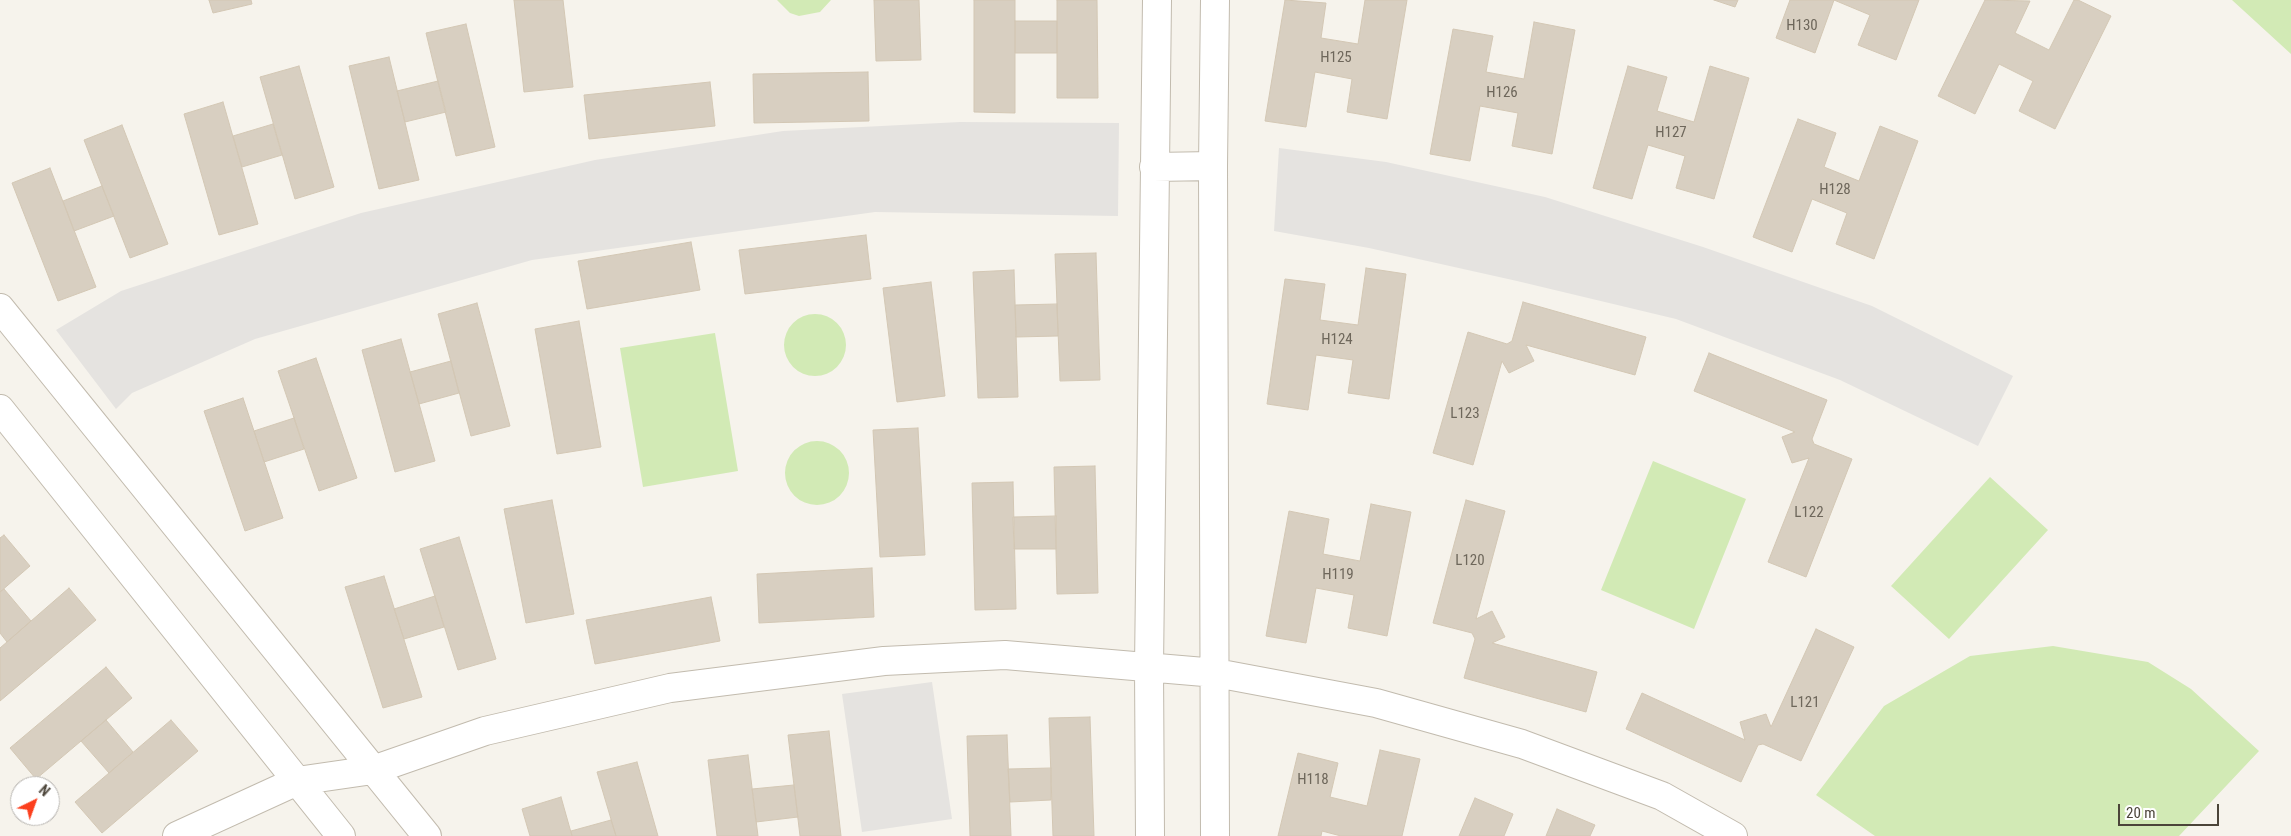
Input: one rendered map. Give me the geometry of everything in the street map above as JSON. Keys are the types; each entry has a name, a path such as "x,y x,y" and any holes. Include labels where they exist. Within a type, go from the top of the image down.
{"street":[{"path":"1150,836 1149,667 1157,0"},
{"path":"1215,0 1213,166 1215,836"},
{"path":"1154,167 1213,166"},
{"path":"0,308 427,836"},
{"path":"0,409 341,836"},
{"path":"178,836 297,780 373,770 485,731 670,688 884,661 1005,654 1216,673 1376,702 1522,744 1662,796 1733,836"}],"green space":[{"path":"777,0 831,0 820,12 799,16 790,13"},
{"path":"2232,0 2291,0 2291,54"},
{"path":"809,314 821,314 837,323 844,333 846,345 844,357 837,367 821,376 809,376 798,371 789,362 784,351 784,339 789,328 798,319"},
{"path":"715,333 738,471 643,487 620,348"},
{"path":"811,441 823,441 840,450 847,461 849,473 847,485 840,496 823,505 811,505 799,500 790,491 785,479 785,467 790,455 799,446"},
{"path":"1653,461 1746,499 1694,629 1601,590"},
{"path":"1990,477 2048,530 1949,639 1891,586"},
{"path":"2053,646 2148,662 2191,689 2259,751 2179,836 1875,836 1816,795 1884,706 1970,656"}],"shaded area":[{"path":"960,122 1119,123 1118,216 875,212 532,260 255,339 132,393 116,409 56,330 121,291 361,213 595,160 783,131"},
{"path":"1279,148 1386,162 1545,197 1703,247 1872,306 2013,376 1978,446 1840,380 1676,319 1369,248 1274,231"},
{"path":"932,682 952,819 862,832 842,694"}],"building":[{"path":"209,0 251,0 252,4 213,13"},
{"path":"514,0 563,0 573,87 524,92"},
{"path":"874,0 919,0 921,60 876,61"},
{"path":"974,0 1015,0 1015,113 974,112"},
{"path":"1057,0 1097,0 1098,98 1057,98"},
{"path":"1285,0 1326,3 1321,38 1358,44 1365,0 1407,0 1387,119 1347,112 1352,79 1315,72 1306,127 1265,121"},
{"path":"1714,0 1738,0 1735,7"},
{"path":"1790,0 1834,0 1815,53 1776,38"},
{"path":"1834,0 1919,0 1896,60 1858,45 1870,15"},
{"path":"1985,0 2030,1 2015,33 2049,50 2074,0 2078,0 2111,16 2055,129 2019,111 2033,81 1999,64 1975,114 1938,96"},
{"path":"1015,21 1057,21 1057,53 1015,53"},
{"path":"1534,22 1575,30 1552,154 1512,146 1518,113 1480,106 1470,161 1430,154 1453,29 1493,36 1486,72 1524,79"},
{"path":"466,24 495,147 456,156 426,33"},
{"path":"389,57 419,180 379,189 349,66"},
{"path":"299,66 334,187 295,199 260,77"},
{"path":"1628,66 1667,77 1657,111 1694,122 1710,66 1749,78 1714,199 1676,188 1685,156 1648,145 1632,199 1593,188"},
{"path":"868,72 869,121 754,123 753,74"},
{"path":"438,81 446,112 405,122 397,91"},
{"path":"710,82 715,126 589,139 584,95"},
{"path":"223,102 258,224 219,235 184,114"},
{"path":"1798,119 1836,133 1824,167 1859,181 1880,126 1918,141 1874,259 1836,244 1847,213 1812,199 1792,252 1753,237"},
{"path":"273,124 282,155 242,167 233,136"},
{"path":"122,125 168,244 130,258 84,140"},
{"path":"50,168 96,287 58,301 12,183"},
{"path":"102,186 114,216 74,231 63,201"},
{"path":"866,235 871,279 745,294 739,250"},
{"path":"691,242 700,290 587,309 578,261"},
{"path":"1096,253 1100,380 1060,381 1055,254"},
{"path":"1366,268 1406,274 1389,399 1348,393 1353,360 1316,355 1308,410 1267,404 1285,279 1325,284 1320,320 1358,325"},
{"path":"1014,270 1018,397 978,398 973,272"},
{"path":"931,282 945,396 897,402 883,288"},
{"path":"1523,302 1646,337 1635,375 1526,345 1534,361 1509,373 1502,361 1473,465 1433,453 1468,332 1507,344 1512,341"},
{"path":"477,303 510,426 471,436 438,314"},
{"path":"1057,304 1058,336 1016,337 1015,305"},
{"path":"579,321 601,447 557,454 535,329"},
{"path":"401,339 435,461 395,472 362,350"},
{"path":"1709,353 1827,400 1812,439 1814,444 1852,459 1806,577 1768,562 1809,458 1792,463 1782,437 1795,432 1694,391"},
{"path":"316,358 357,478 319,491 278,371"},
{"path":"451,361 459,393 419,404 410,372"},
{"path":"243,398 283,518 245,531 204,411"},
{"path":"294,418 304,449 264,462 254,431"},
{"path":"918,428 925,555 880,557 873,430"},
{"path":"1095,466 1098,593 1057,594 1054,467"},
{"path":"1013,482 1016,609 975,610 972,483"},
{"path":"552,500 574,614 526,623 504,509"},
{"path":"1466,500 1505,511 1476,619 1492,611 1505,637 1492,643 1597,672 1586,712 1464,678 1475,639 1472,633 1433,623"},
{"path":"1371,504 1411,512 1387,636 1348,628 1354,595 1316,588 1306,643 1266,636 1289,511 1329,519 1323,554 1360,561"},
{"path":"1056,516 1056,549 1014,549 1013,517"},
{"path":"4,535 30,566 0,592 0,538"},
{"path":"459,537 496,659 458,670 420,549"},
{"path":"872,568 874,617 759,623 757,574"},
{"path":"384,576 422,697 383,708 345,587"},
{"path":"69,588 96,620 0,701 0,648"},
{"path":"4,589 31,621 7,642 0,633 0,592"},
{"path":"435,596 444,627 404,639 394,609"},
{"path":"711,597 720,641 595,664 586,620"},
{"path":"1816,629 1854,647 1801,761 1763,744 1758,745 1741,782 1626,729 1642,693 1745,740 1740,722 1766,714 1771,727"},
{"path":"106,667 132,698 40,776 33,776 10,748"},
{"path":"1090,717 1094,836 1053,836 1049,718"},
{"path":"106,720 133,752 109,773 81,741"},
{"path":"171,720 198,751 102,833 75,802"},
{"path":"829,731 841,836 800,836 788,735"},
{"path":"1007,735 1011,836 970,836 967,736"},
{"path":"1380,750 1420,759 1402,836 1341,836 1322,831 1321,836 1278,836 1298,753 1338,763 1330,797 1367,806"},
{"path":"748,755 758,836 717,836 708,760"},
{"path":"637,762 658,836 616,836 597,772"},
{"path":"1051,768 1051,800 1010,802 1008,769"},
{"path":"794,785 798,817 756,822 752,789"},
{"path":"561,797 572,836 530,836 522,809"},
{"path":"1475,798 1513,814 1504,836 1459,836"},
{"path":"1557,809 1595,825 1590,836 1546,836"},
{"path":"611,820 616,836 572,836 571,831"}]}
